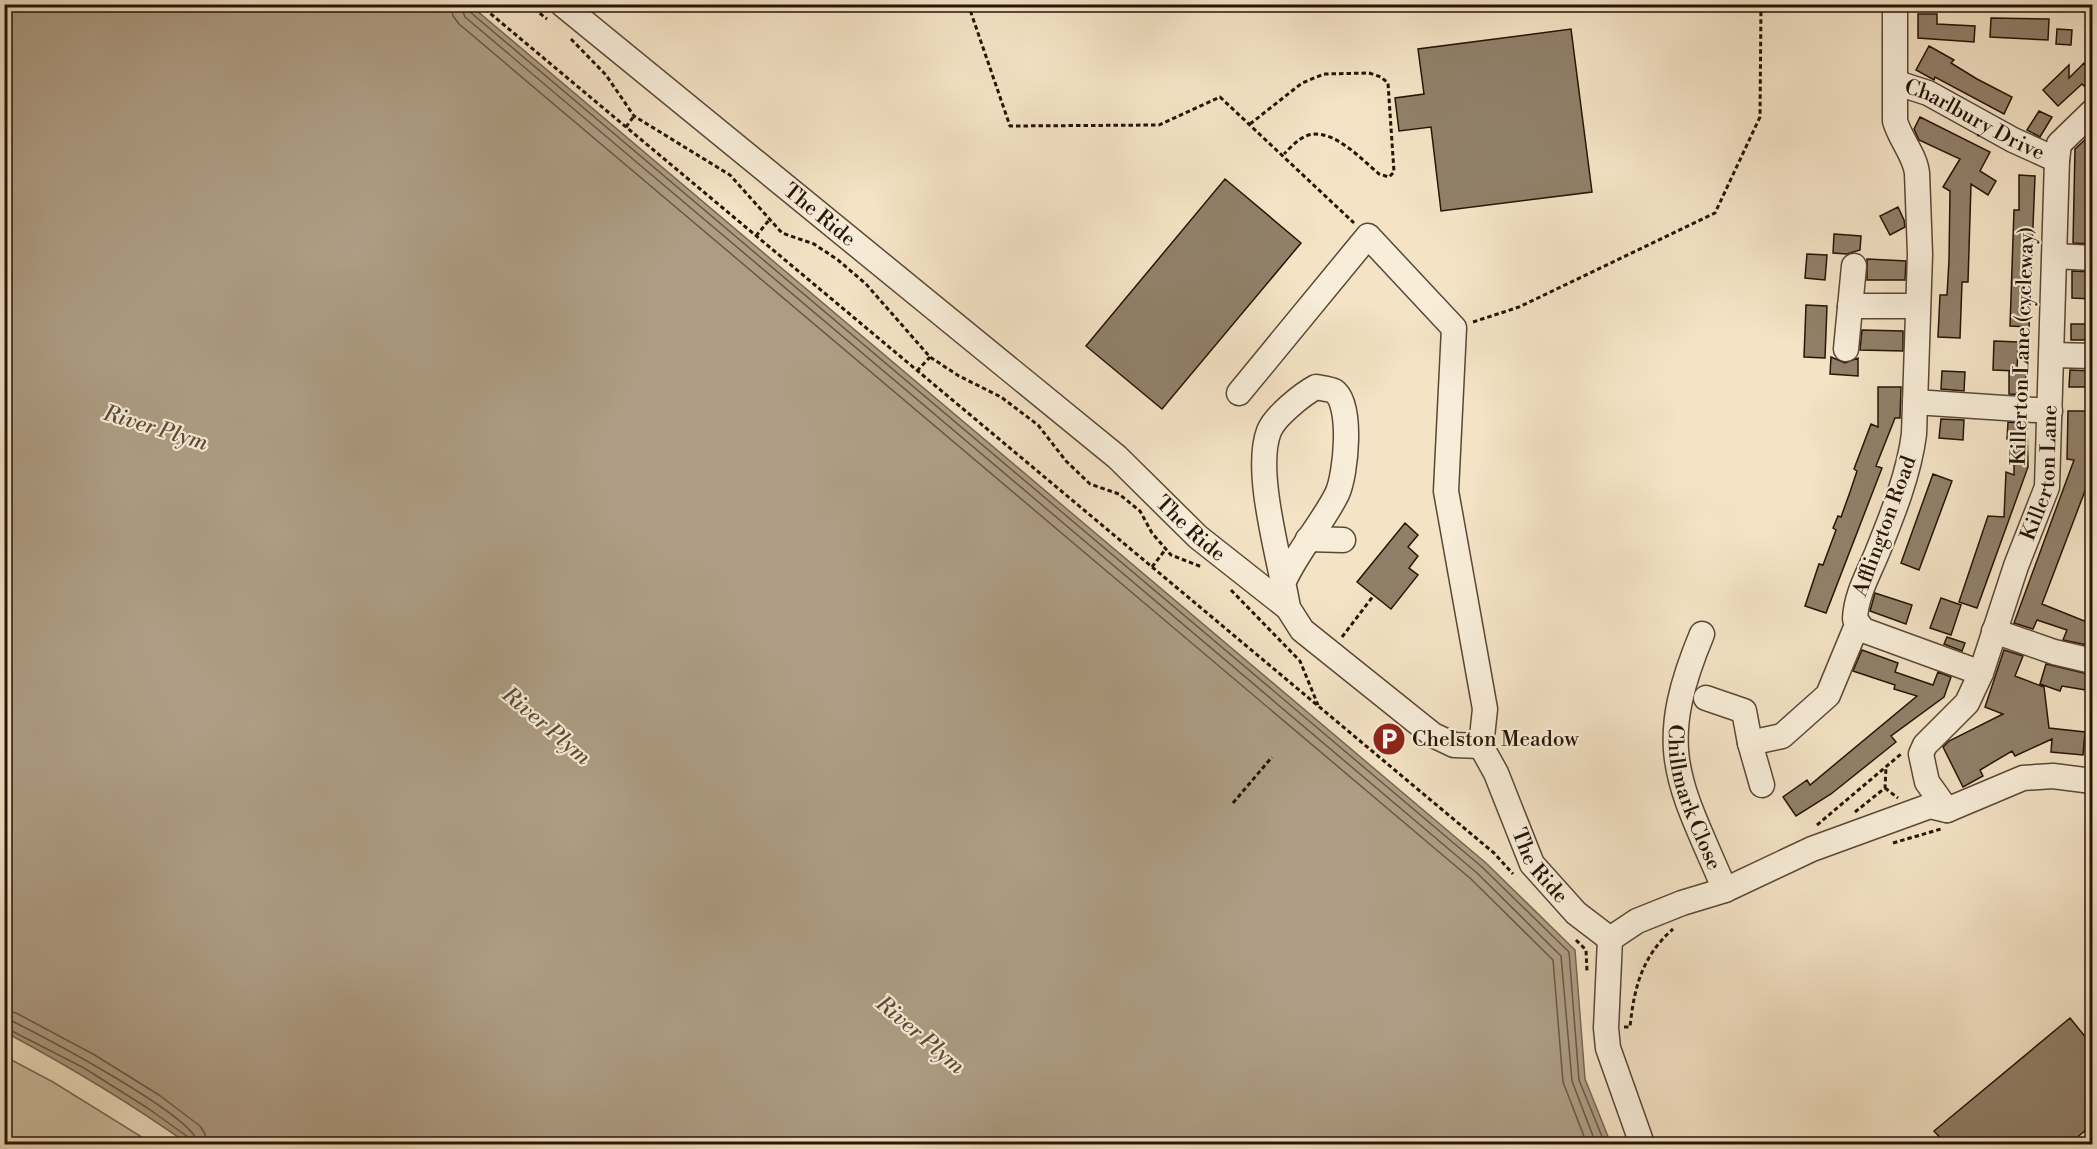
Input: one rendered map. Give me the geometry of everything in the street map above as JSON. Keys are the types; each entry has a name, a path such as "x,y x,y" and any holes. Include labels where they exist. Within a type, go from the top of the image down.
{"street":[{"name":"Charlbury Drive","path":"1895,4 1897,83 1928,93 2013,140 2057,160"},
{"name":"The Ride","path":"558,14 1117,457 1198,537 1288,608 1302,630 1433,735 1454,745 1481,746 1496,773 1532,864 1576,913 1610,939"},
{"name":"Afflington Road","path":"1897,83 1895,121 1899,135 1916,164 1917,173 1920,254 1912,452 1877,552 1860,590 1855,608 1857,625 1863,630 1981,673"},
{"name":"Killerton Lane","path":"1948,818 1927,782 1921,754 1925,744 1968,703 1981,673 2047,487 2053,355 2057,160 2059,144 2090,120"},
{"path":"1239,393 1368,236 1454,328 1446,491 1485,709 1481,746"},
{"path":"2055,256 2092,258"},
{"path":"1846,349 1854,266"},
{"path":"1850,306 1917,306"},
{"path":"2053,355 2092,356"},
{"path":"1284,581 1338,492 1345,450 1345,408 1334,392 1316,387 1302,395 1270,429 1264,454 1276,556 1284,581 1288,608"},
{"path":"1915,402 2050,411"},
{"path":"1308,539 1343,540"},
{"path":"1750,743 1782,736 1828,695 1857,625"},
{"path":"1994,632 2092,662"},
{"name":"Chillmark Close","path":"1702,634 1676,713 1675,763 1683,791 1725,890"},
{"path":"1706,698 1744,711 1762,785"},
{"path":"1642,1144 1608,1048 1606,1028 1610,939 1637,921 1682,903 1725,890 1812,849 1929,806 1948,818 2023,778 2053,776 2092,781"}],"path":[{"path":"479,4 1494,853 1517,878"},
{"path":"528,4 558,14"},
{"path":"968,4 1010,126 1159,125 1220,97 1284,154 1368,236"},
{"path":"1454,328 1519,307 1715,213 1760,117 1761,4"},
{"path":"562,32 606,75 634,116 730,175 782,233 814,244 867,284 930,357 958,376 1001,398 1038,425 1066,461 1090,484 1119,494 1140,511 1152,533 1171,555 1212,571"},
{"path":"1250,124 1302,83 1324,74 1368,74 1381,76 1388,82 1394,172 1389,177 1379,174 1331,137 1314,134 1303,137 1284,154"},
{"path":"626,127 634,116"},
{"path":"756,236 770,218"},
{"path":"917,371 930,357"},
{"path":"1152,567 1166,549"},
{"path":"1201,560 1207,565"},
{"path":"1228,587 1300,661 1319,707"},
{"path":"1352,625 1374,595"},
{"path":"1812,828 1886,767 1907,746"},
{"path":"1233,803 1272,757"},
{"path":"1885,788 1886,767"},
{"path":"1889,844 1948,818"},
{"path":"1606,1028 1630,1027 1635,987 1643,964 1658,944 1679,926"},
{"path":"1570,934 1586,950 1587,973"}],"shaded area":[{"path":"4,1056 53,1082 153,1144 5,1144"}],"water":[{"name":"River Plym","path":"4,5 470,5 1486,863 1575,950 1585,1079 1611,1144 188,1144 98,1085 5,1032"}],"building":[{"path":"1918,14 1937,14 1937,24 1975,26 1974,42 1918,38"},
{"path":"1991,18 2049,19 2048,40 1990,37"},
{"path":"1571,29 1592,192 1441,211 1431,127 1399,131 1395,98 1424,94 1418,49"},
{"path":"2057,29 2072,30 2071,45 2056,44"},
{"path":"1929,46 1954,60 1951,63 1977,79 2012,97 2004,114 1935,77 1934,80 1916,70"},
{"path":"2084,63 2092,72 2092,79 2084,86 2082,84 2058,106 2043,90 2069,65 2069,78"},
{"path":"2039,111 2052,117 2040,137 2027,130"},
{"path":"1920,117 1990,152 1980,171 1996,181 1988,195 1971,184 1968,282 1962,282 1960,338 1938,337 1940,295 1947,295 1949,260 1950,191 1943,187 1960,159 1919,140 1914,129"},
{"path":"2092,133 2089,216 2092,216 2092,244 2073,243 2075,149"},
{"path":"2019,175 2035,176 2029,327 2010,326 2014,210 2019,210"},
{"path":"1225,179 1301,243 1162,409 1086,346"},
{"path":"1898,207 1905,227 1890,235 1880,216"},
{"path":"1834,234 1861,236 1860,250 1847,254 1833,253"},
{"path":"1807,254 1827,255 1825,280 1805,278"},
{"path":"1867,259 1906,261 1905,280 1867,280"},
{"path":"2072,271 2092,272 2092,299 2072,298"},
{"path":"1806,305 1827,306 1825,358 1804,357"},
{"path":"2071,324 2092,324 2092,340 2071,340"},
{"path":"1862,330 1903,331 1903,351 1860,350"},
{"path":"1994,341 2018,342 2017,371 1993,370"},
{"path":"1831,357 1845,363 1858,358 1858,376 1830,374"},
{"path":"2070,370 2092,371 2092,387 2069,387"},
{"path":"1942,371 1965,372 1964,391 1941,389"},
{"path":"2009,372 2026,372 2025,395 2009,394"},
{"path":"1878,387 1901,387 1900,418 1895,418 1876,466 1882,468 1826,613 1805,606 1819,564 1823,565 1836,530 1833,528 1838,516 1841,517 1857,471 1854,469 1871,424 1878,427"},
{"path":"2068,411 2090,411 2091,475 2042,604 2092,624 2092,646 2063,640 2067,630 2037,620 2033,629 2014,623 2074,460 2067,459"},
{"path":"1941,419 1964,420 1963,440 1939,438"},
{"path":"2008,422 2027,424 2028,467 1977,608 1959,602 1988,516 2004,517 2006,472 2014,475 2014,439 2007,439"},
{"path":"1933,474 1952,481 1919,570 1901,563"},
{"path":"1405,523 1418,535 1408,547 1418,556 1409,568 1418,575 1391,609 1357,582"},
{"path":"1875,593 1912,605 1906,624 1870,611"},
{"path":"1941,598 1961,605 1951,635 1930,628"},
{"path":"1947,637 1965,643 1962,651 1944,644"},
{"path":"1862,650 1898,663 1895,672 1933,685 1938,672 1951,677 1944,697 1891,736 1896,742 1831,794 1796,816 1783,797 1807,780 1810,785 1917,696 1894,689 1895,685 1853,671"},
{"path":"2004,650 2023,656 2015,676 2044,687 2049,728 2085,732 2083,755 2051,752 2052,739 2015,756 2012,751 1980,770 1983,776 1963,787 1943,747 1949,741 2003,714 1985,707"},
{"path":"2046,664 2092,675 2092,691 2062,686 2060,691 2040,684"},
{"path":"2070,1018 2092,1045 2092,1125 2069,1144 1946,1144 1934,1131"}],"place":[{"name":"Chelston Meadow","path":"1389,739"}]}
